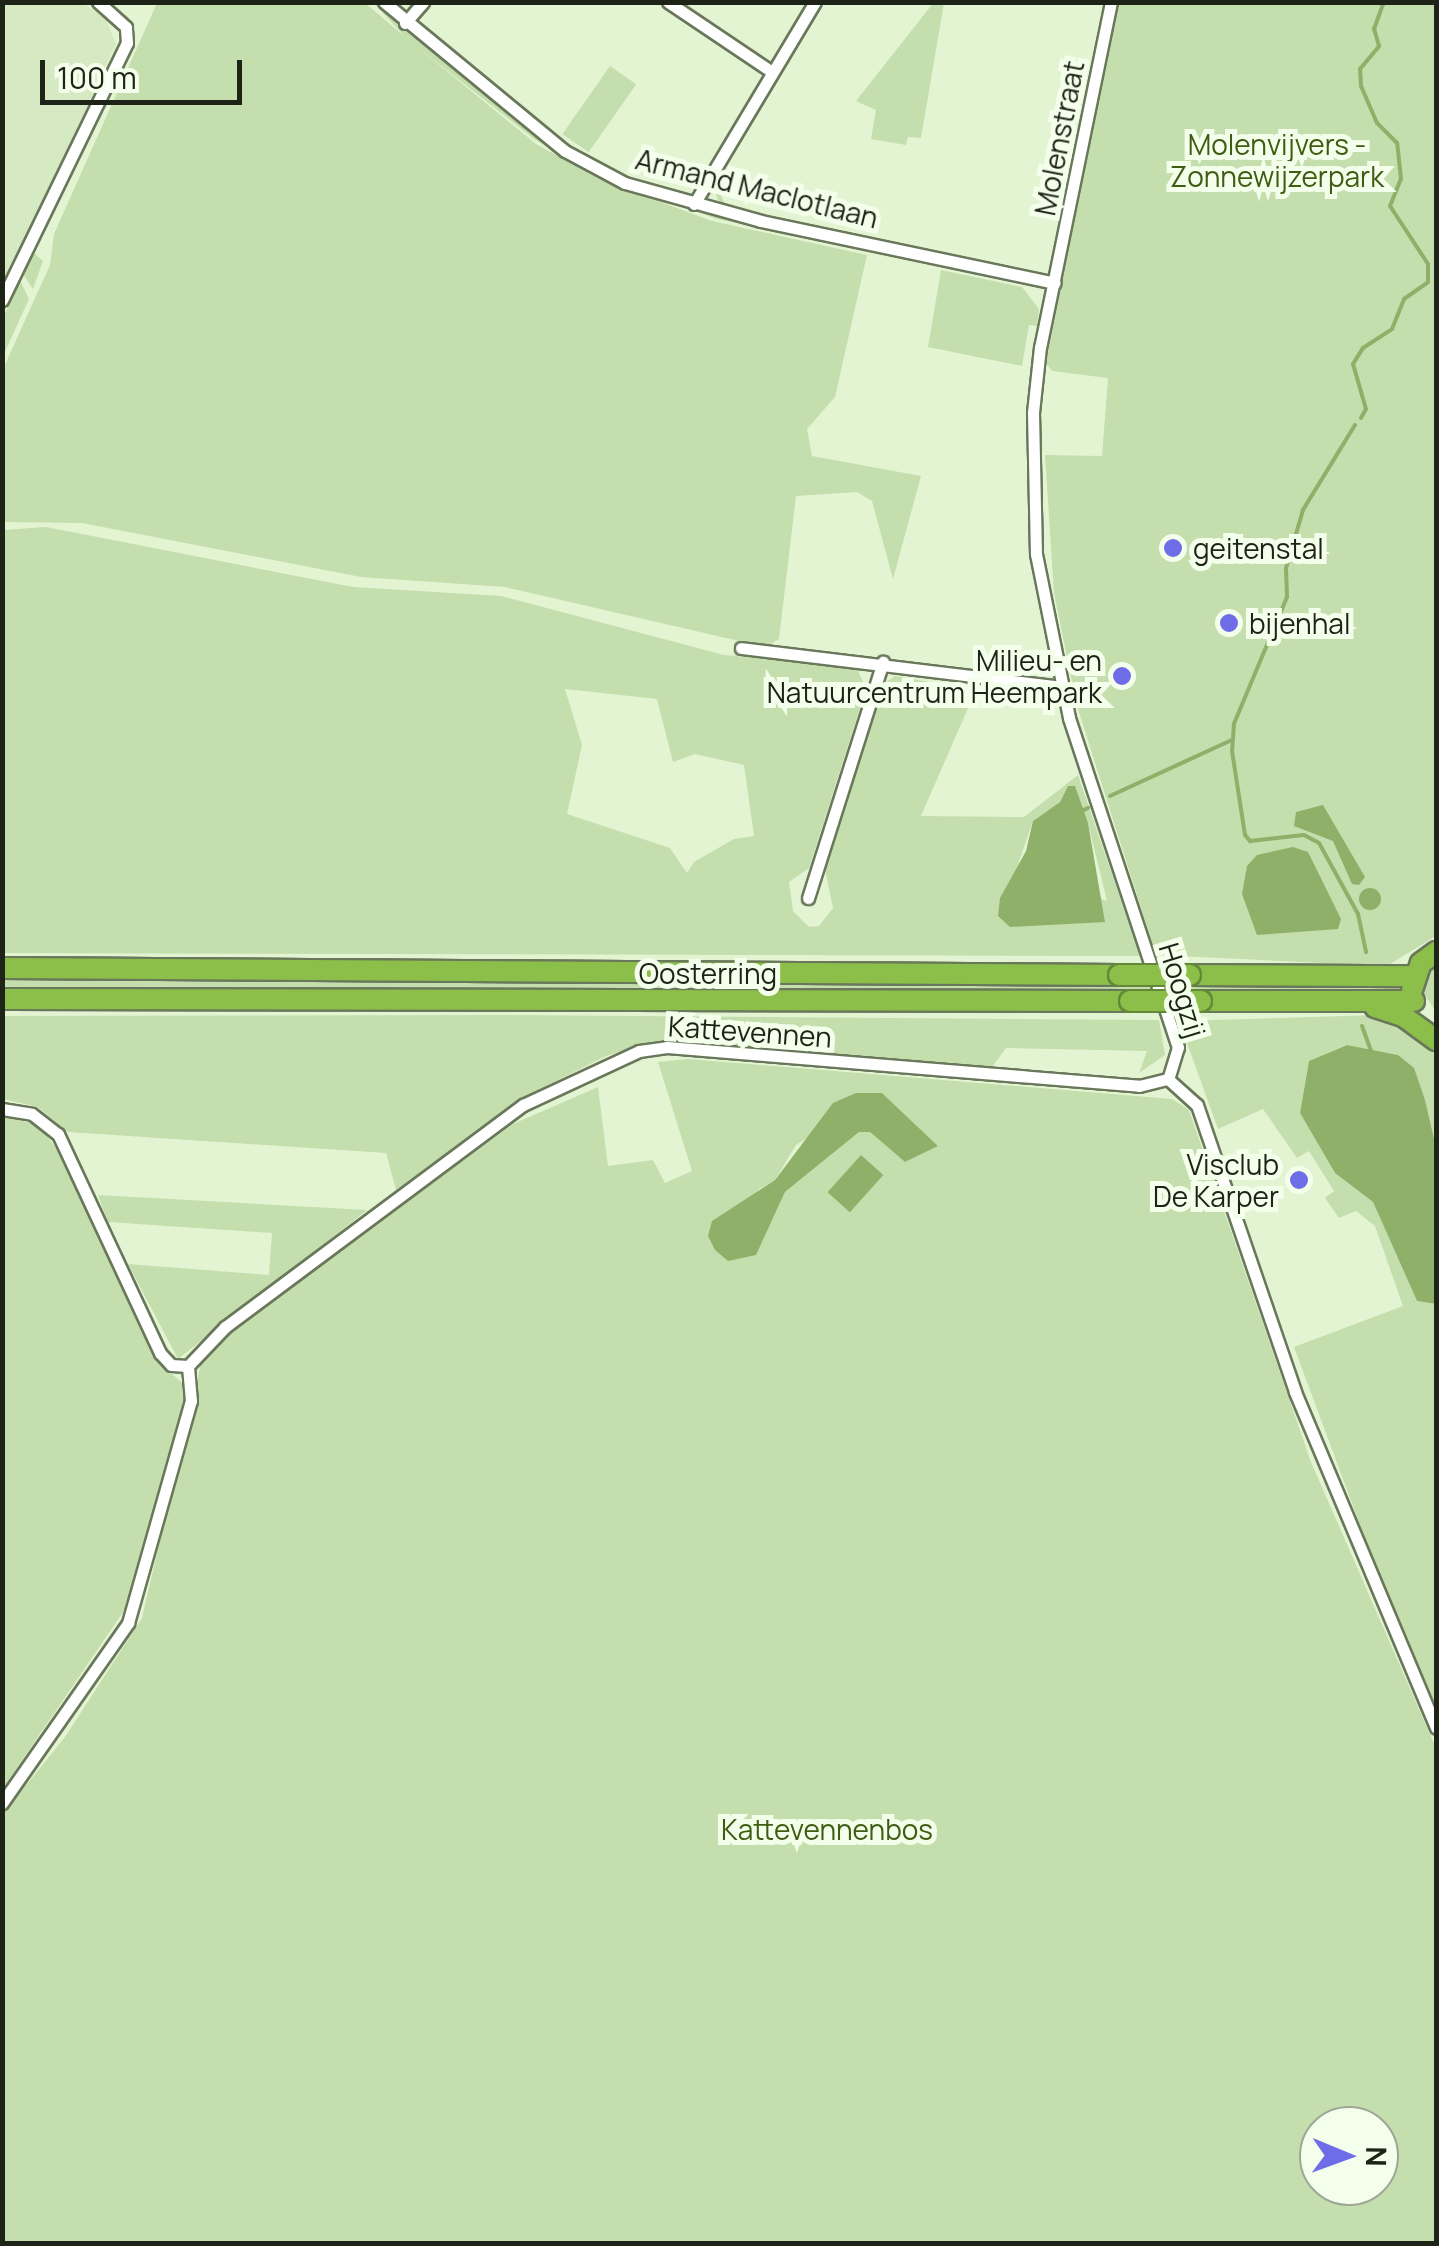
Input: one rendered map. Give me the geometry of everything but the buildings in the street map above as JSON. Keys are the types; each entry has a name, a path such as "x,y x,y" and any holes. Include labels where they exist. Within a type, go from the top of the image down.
{"highway":[{"path":"1436,952 1414,976 1414,1001 1436,1024"},
{"name":"Oosterring","path":"2,968 1414,976"},
{"name":"Oosterring","path":"2,998 1414,1001"},
{"path":"1344,1002 1396,1013 1436,1040"}],"street":[{"path":"2,300 117,66 130,25 98,2"},
{"name":"Armand Maclotlaan","path":"384,2 565,151 625,183 694,204 1055,283"},
{"path":"405,22 423,2"},
{"path":"668,2 772,72"},
{"path":"694,204 815,2"},
{"name":"Molenstraat","path":"1055,283 1111,2"},
{"name":"Hoogzij","path":"1055,283 1033,412 1036,554 1061,687 1178,1047 1168,1079 1200,1111 1295,1392 1436,1728"},
{"path":"742,648 883,662 1061,687"},
{"path":"808,898 883,662"},
{"name":"Kattevennen","path":"188,1366 225,1328 491,1127 640,1051 667,1047 1139,1086 1168,1079"},
{"path":"2,1110 32,1114 58,1134 160,1353 171,1365 188,1366 186,1423 128,1623 2,1803"}],"shaded area":[{"path":"3,3 82,3 105,17 116,44 3,287"},
{"path":"1068,786 1075,786 1088,823 1105,922 1010,927 998,916 1000,898 1026,851 1033,821 1060,802"},
{"path":"1323,805 1365,877 1359,885 1352,884 1333,841 1294,826 1296,812"},
{"path":"1293,847 1308,852 1341,919 1338,929 1257,935 1242,894 1247,866 1257,855"},
{"path":"1370,888 1378,891 1378,907 1370,910 1362,907 1359,899 1362,891"},
{"path":"1347,1045 1398,1055 1414,1068 1425,1100 1436,1147 1436,1304 1417,1301 1373,1202 1335,1173 1300,1113 1309,1061"},
{"path":"856,1093 882,1093 938,1146 905,1162 870,1132 859,1132 785,1192 756,1255 728,1261 715,1250 708,1236 712,1221 775,1180 833,1103"},
{"path":"861,1155 883,1175 850,1212 828,1192"}],"green space":[{"path":"934,2 944,3 921,138 908,137 906,145 871,139 876,110 856,101"},
{"path":"157,3 365,3 404,36 374,3 537,138 579,164 709,215 912,259 717,219 601,178 534,139 415,45 536,144 599,179 712,221 867,255 835,397 807,429 812,456 921,476 893,579 872,501 857,492 796,496 779,639 765,647 505,587 361,577 82,523 3,522 3,369 50,265 54,234"},
{"name":"Molenvijvers - Zonnewijzerpark","path":"1117,3 1436,3 1436,936 1387,966 1156,955 1077,706 1054,593 1045,455 1102,456 1108,378 1052,371 1046,363"},
{"path":"789,57 716,181 724,203 767,217 720,205 711,182"},
{"path":"610,66 636,84 589,152 562,134"},
{"path":"32,251 43,261 33,289 23,274"},
{"path":"941,270 1022,287 1039,309 1037,326 1029,325 1022,366 928,347"},
{"path":"20,280 29,299 3,356 3,318"},
{"path":"46,527 353,587 501,596 724,655 856,666 866,689 809,868 789,882 793,911 809,927 819,926 833,908 824,865 882,685 895,676 976,690 921,816 1024,817 1078,775 1140,956 3,953 3,530","holes":["565,689 657,699 673,762 695,754 744,765 754,836 734,839 694,862 687,873 670,848 567,814 582,745","1068,786 1088,823 1107,901 1016,870 1033,821 1060,802"]},
{"path":"1436,962 1436,1012 1421,989"},
{"path":"3,978 1395,983 1395,992 3,989"},
{"path":"1378,1015 1422,1037 1436,1052 1436,1147 1425,1100 1398,1055 1346,1045 1309,1061 1300,1113 1335,1173 1373,1202 1417,1301 1436,1304 1436,1706 1383,1587 1294,1347 1403,1306 1375,1226 1356,1211 1339,1218 1325,1198 1334,1191 1309,1151 1297,1158 1263,1109 1218,1129 1179,1021"},
{"path":"3,1016 1159,1020 1165,1055 1139,1073 1147,1051 1006,1048 992,1067 650,1042 606,1056 516,1101 396,1190 386,1153 68,1132 38,1107 3,1099"},
{"name":"Kattevennenbos","path":"688,1059 1172,1099 1189,1110 1311,1462 1436,1748 1436,2243 3,2243 2,1815 65,1737 142,1618 201,1363 228,1333 513,1124 598,1087 608,1166 653,1160 665,1183 692,1171 658,1062","holes":["882,1093 938,1146 905,1162 870,1132 859,1132 785,1192 771,1223 758,1190 775,1180 796,1145"]},
{"path":"2,1116 38,1125 68,1163 161,1365 185,1385 186,1400 128,1605 3,1788"},
{"path":"98,1195 367,1210 178,1359 128,1264 269,1275 272,1233 108,1222"}],"waterway":[{"path":"1361,418 1366,409 1353,364 1363,348 1392,329 1404,299 1428,282 1428,264 1390,206 1401,179 1397,143 1377,123 1361,86 1360,69 1379,46 1374,29 1384,2"},
{"path":"1355,425 1303,510 1286,568 1287,597 1234,724 1232,751 1245,835 1250,841 1304,835 1319,843 1358,914 1366,952"},
{"path":"1110,796 1232,740"},
{"path":"1082,811 1088,808"},
{"path":"1362,1026 1371,1051"}],"place":[{"name":"geitenstal","path":"1173,548"},
{"name":"bijenhal","path":"1229,623"},
{"name":"Milieu- en Natuurcentrum Heempark","path":"1122,676"},
{"name":"Visclub De Karper","path":"1299,1180"}]}
